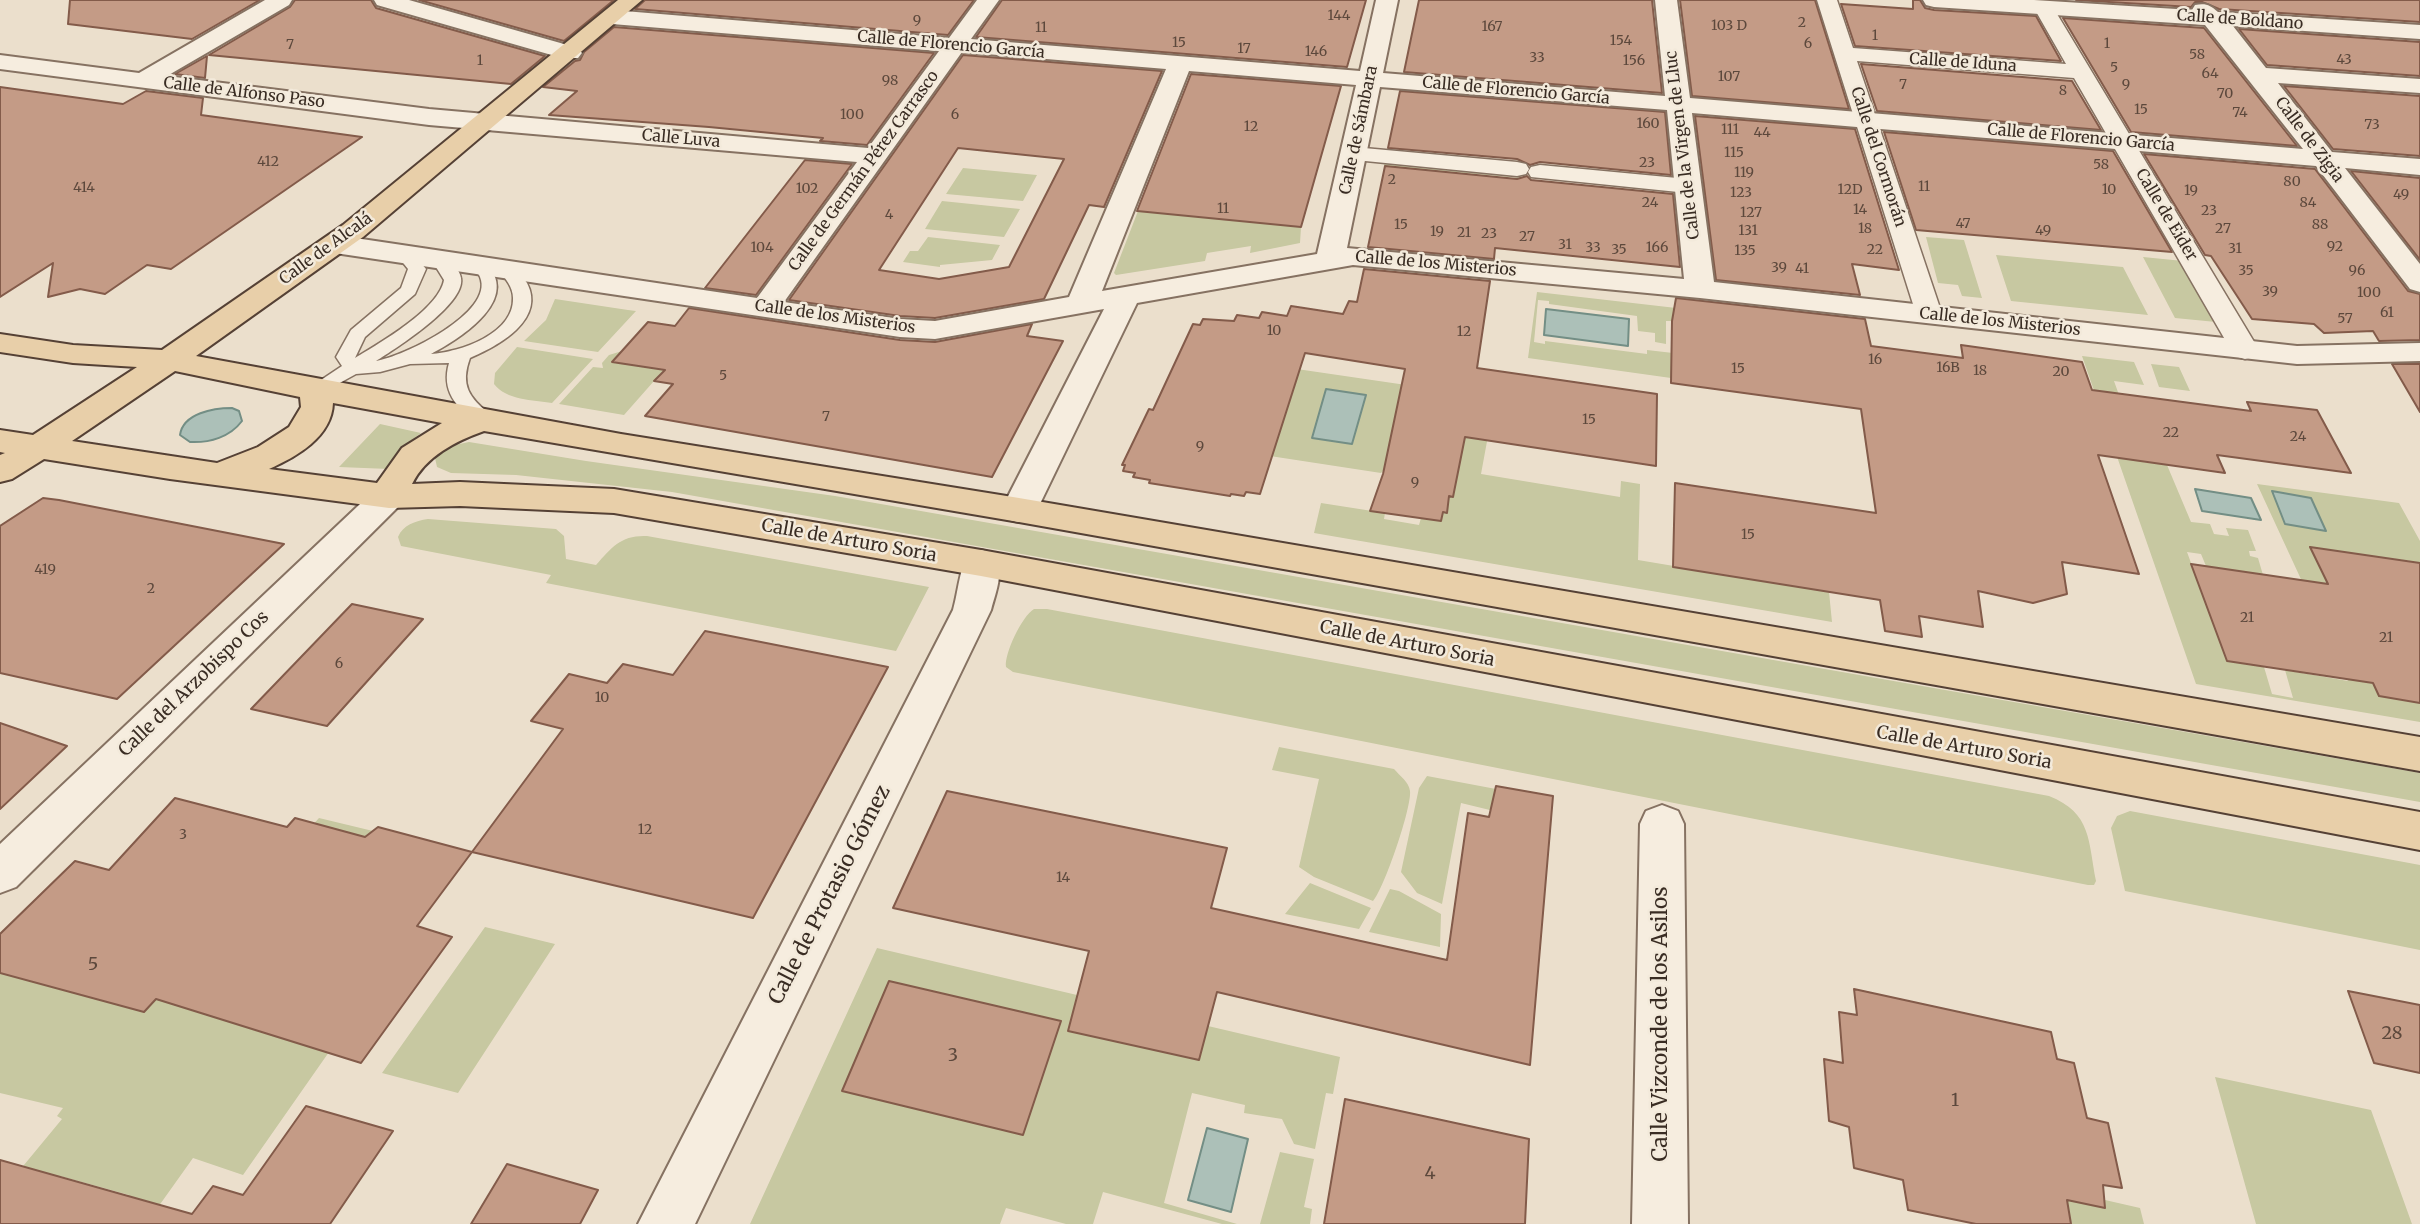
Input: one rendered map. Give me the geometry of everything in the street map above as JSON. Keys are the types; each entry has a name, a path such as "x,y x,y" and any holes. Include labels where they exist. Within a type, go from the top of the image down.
{"main road":[{"name":"Calle de Alcalá","path":"0,471 170,360 335,244 488,121 631,0"},
{"path":"0,343 73,354 170,360 316,390 621,445 1019,510 2420,754"},
{"name":"Calle de Arturo Soria","path":"220,474 250,465 300,436 312,424 320,404 316,390"},
{"path":"389,496 395,479 409,459 429,442 455,428 484,419"},
{"name":"Calle de Arturo Soria","path":"0,441 37,449 389,496 460,494 614,501 981,563 1719,703 2420,831"}],"street":[{"path":"143,80 281,0"},
{"path":"385,0 570,53"},
{"name":"Calle de Germán Pérez Carrasco","path":"765,307 988,0"},
{"name":"Calle de Sámbara","path":"1330,259 1387,0"},
{"name":"Calle de la Virgen de Lluc","path":"1666,0 1700,289"},
{"name":"Calle del Cormorán","path":"1827,0 1928,314"},
{"name":"Calle de Boldano","path":"1934,0 2044,8 2202,9 2335,26 2420,32"},
{"path":"2312,0 2335,26"},
{"name":"Calle de Eider","path":"2044,8 2245,350"},
{"name":"Calle de Zigia","path":"2202,9 2222,28 2420,283"},
{"name":"Calle de Florencio García","path":"612,17 2420,167"},
{"name":"Calle de Iduna","path":"1844,54 2082,72"},
{"name":"Calle de Alfonso Paso","path":"0,62 429,117 488,121"},
{"path":"1082,303 1180,64"},
{"path":"2259,75 2420,86"},
{"name":"Calle Luva","path":"488,121 875,156"},
{"path":"1353,153 1688,186"},
{"name":"Calle de los Misterios","path":"335,244 900,328 935,330 1330,259 1380,257 1700,289 2297,355 2420,352"},
{"path":"1019,510 1125,297"},
{"name":"Calle del Arzobispo Cos","path":"0,873 389,496"},
{"name":"Calle de Protasio Gómez","path":"666,1224 972,610 980,581 981,563"},
{"name":"Calle Vizconde de los Asilos","path":"1660,1224 1662,824"}],"lane":[{"path":"353,368 345,357 357,334 409,290 417,269 404,254"},
{"path":"316,390 353,368 426,316 446,296 453,283 451,273 440,259"},
{"path":"353,368 375,368 404,360 430,349 450,335 482,305 491,290 489,276 492,267 518,279 524,294 522,310 510,326 488,342 462,355 434,360 404,360"},
{"path":"462,355 457,366 456,391 460,400 484,419"}],"green space":[{"path":"1385,149 1521,162 1521,178 1384,166"},
{"path":"963,168 1037,175 1023,201 946,194"},
{"path":"942,201 1020,209 1004,237 925,229"},
{"path":"1138,211 1301,227 1300,243 1250,253 1251,246 1207,253 1205,261 1116,275 1114,273"},
{"path":"928,237 1000,245 992,260 940,267 903,262 910,251 918,251"},
{"path":"1926,237 1964,240 1982,298 1962,296 1958,285 1938,283"},
{"path":"1996,255 2123,267 2148,315 2011,301"},
{"path":"2143,257 2183,261 2216,322 2175,318"},
{"path":"1537,292 1798,322 1666,321 1666,344 1655,342 1655,333 1638,331 1637,316 1549,304 1549,301 1538,300 1534,342 1545,344 1545,341 1647,354 1647,350 1673,353 1671,378 1528,358"},
{"path":"555,299 636,311 598,352 524,341 546,320"},
{"path":"699,330 624,415 559,404 593,367 603,368 602,363 609,355 622,351 613,361"},
{"path":"517,347 593,359 552,403 528,400 505,393 494,384 495,373"},
{"path":"2082,356 2134,362 2144,385 2114,381 2143,462 2167,465 2191,522 2210,524 2214,534 2229,536 2226,528 2248,530 2256,551 2249,551 2250,556 2258,558 2263,575 2206,566 2201,554 2187,552 2227,661 2264,667 2272,694 2293,698 2285,670 2348,681 2257,484 2399,503 2420,541 2420,581 2410,561 2311,547 2379,696 2420,703 2420,722 2196,684"},
{"path":"2151,364 2179,367 2190,391 2159,387"},
{"path":"1290,368 1495,398 1481,474 1620,497 1621,481 1640,484 1638,560 1829,592 1832,622 1314,533 1321,503 1385,513 1384,519 1419,525 1421,518 1441,521 1443,512 1447,512 1449,496 1453,496 1458,470 1381,473 1270,456"},
{"path":"380,424 421,433 399,450 389,469 339,467"},
{"path":"469,442 835,496 2420,773 2420,802 672,492 516,475 451,473 437,467 435,458 450,446"},
{"path":"428,519 556,529 564,536 566,559 596,565 624,540 647,536 929,587 896,651 546,583 551,575 401,546 398,537 403,529 414,522"},
{"path":"1034,609 1047,609 2049,796 2063,803 2081,820 2089,841 2096,881 2094,885 2088,885 1013,672 1006,667 1008,653 1019,627"},
{"path":"1279,747 1394,769 1408,785 1409,800 1402,830 1384,881 1373,901 1314,877 1299,867 1319,779 1272,770"},
{"path":"1427,776 1496,789 1494,811 1461,803 1442,904 1417,893 1401,872 1419,788"},
{"path":"2130,811 2420,865 2420,950 2125,891 2111,828 2117,816"},
{"path":"319,818 373,831 221,1018 329,1052 243,1175 193,1158 146,1224 107,1224 129,1195 60,1176 20,1224 0,1194 62,1119 57,1116 63,1108 0,1093 0,973 144,1012"},
{"path":"1310,883 1371,908 1359,929 1285,914"},
{"path":"1390,889 1399,891 1441,914 1440,947 1369,932"},
{"path":"485,927 555,944 458,1093 382,1073"},
{"path":"877,948 1077,995 1075,1007 1085,1035 1199,1060 1208,1026 1340,1057 1333,1094 1326,1093 1315,1149 1294,1144 1282,1119 1244,1113 1245,1105 1192,1093 1164,1203 1237,1224 1222,1224 1103,1192 1093,1224 1066,1224 1006,1208 1000,1224 750,1224","holes":["889,981 1060,1021 1023,1135 842,1091"]},
{"path":"2215,1077 2371,1110 2412,1224 2256,1224"},
{"path":"1280,1152 1314,1159 1304,1207 1312,1209 1310,1224 1260,1224"},
{"path":"2067,1200 2105,1208 2105,1200 2140,1208 2144,1224 2071,1224"}],"shaded area":[{"path":"1546,309 1629,319 1628,346 1544,335"},
{"path":"1326,389 1366,395 1352,444 1312,438"},
{"path":"232,408 239,411 242,421 226,435 212,440 190,442 180,435 187,422 200,413"},
{"path":"2195,489 2251,498 2261,520 2202,511"},
{"path":"2272,491 2311,498 2326,531 2285,524"},
{"path":"1207,1128 1248,1139 1231,1212 1188,1200"}],"building":[{"path":"70,0 260,0 192,39 68,24"},
{"path":"295,0 371,0 376,8 545,56 511,84 209,55 290,7"},
{"path":"419,0 614,0 564,41"},
{"path":"645,0 974,0 948,35 635,9"},
{"path":"1002,0 1366,0 1347,67 976,37"},
{"path":"1419,0 1652,0 1662,93 1404,72"},
{"path":"1680,0 1815,0 1849,109 1692,96"},
{"path":"1913,0 1920,0 1925,8 1934,10 2036,16 2061,61 1855,46 1841,4 1913,9"},
{"path":"2076,0 2420,0 2420,22 2219,9 2202,2 2195,2 2191,7"},
{"path":"2063,18 2204,28 2297,146 2131,132"},
{"path":"614,27 934,53 867,145 709,127 549,115 577,91 543,87 575,61 580,60 584,52"},
{"path":"2239,29 2420,42 2420,76 2267,65"},
{"path":"963,55 1162,71 1104,207 1089,205 1044,299 935,318 900,316 789,300","holes":["958,148 1064,159 1009,267 939,279 879,270"]},
{"path":"207,56 205,78 175,74"},
{"path":"1861,64 2072,81 2101,130 1877,111"},
{"path":"1191,74 1341,86 1301,227 1137,211"},
{"path":"2284,86 2420,96 2420,156 2333,149"},
{"path":"0,87 123,104 146,91 203,98 201,115 362,137 171,269 147,265 105,294 80,289 48,297 53,263 0,297"},
{"path":"1400,91 1665,112 1671,175 1540,162 1530,165 1517,159 1388,148"},
{"path":"1695,116 1855,129 1899,270 1852,264 1860,295 1716,280"},
{"path":"1884,132 2113,151 2172,252 1916,230"},
{"path":"2144,154 2315,169 2408,291 2420,294 2420,340 2379,341 2373,331 2324,333 2314,324 2252,319 2211,256 2205,255"},
{"path":"805,160 852,164 756,295 705,288"},
{"path":"1385,166 1517,179 1527,176 1531,180 1673,194 1680,267 1495,248 1494,259 1368,247"},
{"path":"2351,171 2420,178 2420,260"},
{"path":"1364,269 1490,281 1477,368 1657,394 1656,466 1465,437 1453,497 1449,496 1447,513 1443,512 1441,521 1370,511 1383,474 1405,369 1305,353 1260,494 1246,492 1244,496 1230,496 1149,483 1150,480 1133,477 1135,473 1123,471 1125,465 1122,465 1149,409 1153,410 1193,324 1200,325 1203,319 1234,321 1237,315 1259,318 1262,312 1287,316 1291,306 1343,314 1349,301 1357,302"},
{"path":"1676,298 1865,319 1871,346 1963,358 1961,345 2082,362 2092,390 2251,411 2247,402 2317,410 2351,473 2217,455 2225,473 2098,455 2139,574 2062,562 2067,594 2033,603 1978,591 1983,627 1919,616 1922,637 1885,631 1880,600 1673,567 1675,483 1876,513 1861,409 1671,383 1672,321"},
{"path":"689,308 900,340 935,342 1032,324 1027,336 1063,341 992,477 645,416 673,384 654,381 665,370 612,362 648,322 675,326"},
{"path":"2392,364 2420,364 2420,412"},
{"path":"43,498 284,544 117,699 0,673 0,526"},
{"path":"2310,547 2420,563 2420,703 2379,696 2373,683 2227,661 2191,564 2328,584"},
{"path":"352,604 423,619 327,726 251,709"},
{"path":"705,631 888,667 753,918 472,852 563,729 531,721 569,674 607,683 623,664 673,675"},
{"path":"0,723 67,746 0,809"},
{"path":"1496,786 1553,796 1530,1065 1217,992 1199,1060 1068,1031 1089,951 893,908 947,791 1227,848 1211,908 1447,960 1468,813 1489,817"},
{"path":"175,798 287,827 295,818 365,837 378,827 472,852 417,926 452,937 361,1063 156,999 144,1012 0,973 0,934 75,861 109,870"},
{"path":"889,981 1061,1021 1023,1135 842,1091"},
{"path":"1854,989 2051,1032 2057,1059 2074,1063 2087,1118 2108,1123 2122,1188 2103,1185 2105,1208 2067,1200 2071,1224 1976,1224 1908,1210 1903,1180 1854,1168 1849,1127 1829,1121 1824,1059 1843,1063 1839,1012 1857,1015"},
{"path":"2348,991 2420,1005 2420,1073 2374,1063"},
{"path":"1345,1099 1529,1139 1525,1224 1324,1224"},
{"path":"306,1106 393,1131 330,1224 0,1224 0,1160 192,1214 213,1186 243,1195"},
{"path":"507,1164 598,1190 580,1224 471,1224"}]}
